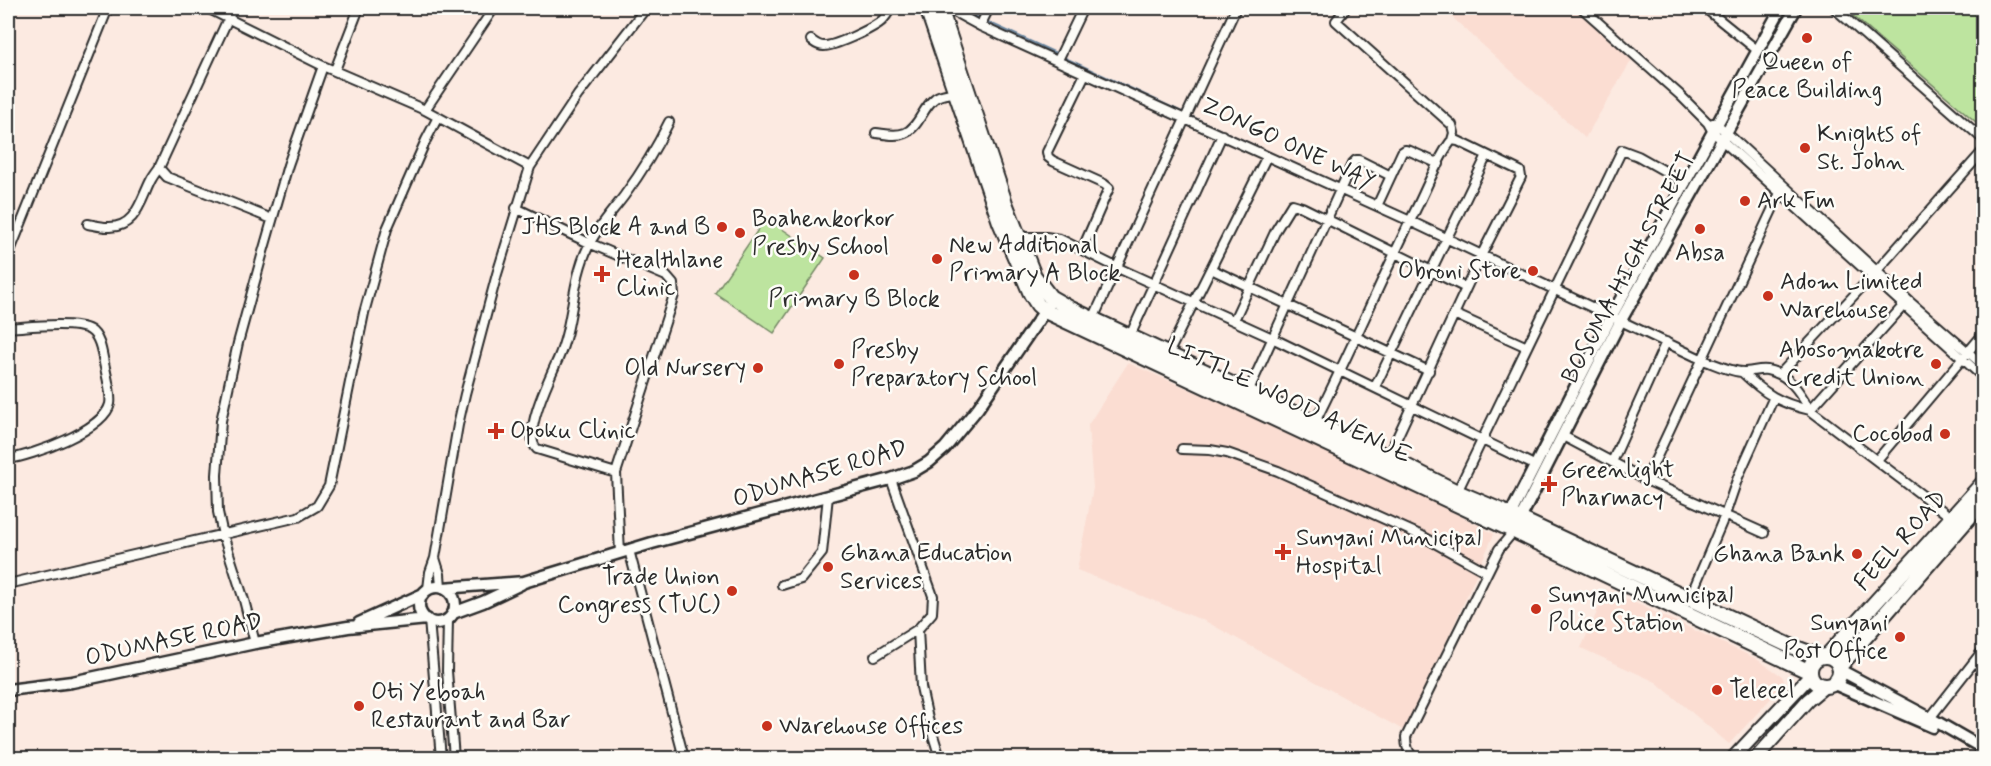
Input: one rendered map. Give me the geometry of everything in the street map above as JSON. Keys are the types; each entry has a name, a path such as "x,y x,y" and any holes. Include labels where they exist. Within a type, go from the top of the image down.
{"highway":[{"name":"LITTLE WOOD AVENUE","path":"927,8 1000,222 1031,294 1045,311 1368,456 1686,605 1811,673"},
{"name":"LITTLE WOOD AVENUE","path":"940,8 1005,203 1043,291 1053,299 1093,320 1314,424 1343,445"},
{"name":"LITTLE WOOD AVENUE","path":"1368,456 1388,458 1457,492 1512,523"},
{"name":"FEEL ROAD","path":"1823,656 1983,483"},
{"name":"FEEL ROAD","path":"1839,668 1983,500"},
{"name":"LITTLE WOOD AVENUE","path":"1686,605 1788,645 1823,656"},
{"path":"1823,656 1835,660 1839,668 1838,678 1829,684 1815,681 1811,673 1813,663 1823,656"}],"main road":[{"path":"1733,759 1811,673"},
{"path":"1756,759 1808,700 1829,684"}],"street":[{"path":"8,256 108,8"},
{"path":"207,8 323,66 426,110 530,167"},
{"path":"88,224 110,227 122,224 134,214 159,168 233,8"},
{"path":"335,70 359,8"},
{"path":"426,110 494,8"},
{"path":"450,616 439,622 428,620 422,614 420,600 425,592 435,558 458,425 516,208 530,167 578,95 620,38 646,8"},
{"path":"811,40 820,46 828,46 878,23 891,8"},
{"name":"ZONGO ONE WAY","path":"947,8 980,26 1410,221 1703,360 1742,372"},
{"path":"980,26 989,8"},
{"path":"1058,60 1083,8"},
{"path":"1093,320 1236,8"},
{"path":"1314,424 1454,133 1452,125 1336,21 1346,8"},
{"path":"1582,8 1965,356 1983,378"},
{"path":"1705,8 1756,50"},
{"name":"BOSOMA HIGH STREET","path":"1414,759 1406,744 1406,737 1512,523 1536,466 1616,320 1713,126 1781,8"},
{"name":"BOSOMA HIGH STREET","path":"1512,523 1563,436 1616,320 1796,8"},
{"path":"1834,8 1983,140"},
{"path":"255,643 218,512 216,475 221,421 238,343 288,165 323,66"},
{"path":"1082,249 1109,188 1053,161 1048,157 1047,152 1085,74"},
{"path":"876,133 895,135 905,133 932,100 938,96 956,92"},
{"path":"8,584 298,517 317,506 329,486 364,313 387,229 438,117"},
{"path":"616,473 547,453 533,447 531,440 535,416 561,352 573,291 589,243 656,150 669,122"},
{"path":"1130,336 1222,135"},
{"path":"1724,136 1780,193 1874,273 1904,305 1965,356 1983,366"},
{"path":"1388,458 1481,256 1521,177 1520,171 1452,140"},
{"path":"1377,206 1402,152 1405,150 1438,164"},
{"path":"1457,492 1622,150 1638,156 1686,183"},
{"path":"1780,374 1874,273 1983,150"},
{"path":"1375,387 1487,154"},
{"path":"1168,354 1267,156"},
{"path":"1248,392 1356,160 1391,176"},
{"path":"159,168 167,177 273,219"},
{"path":"1646,480 1780,193"},
{"path":"1233,320 1271,238 1292,204 1466,288"},
{"path":"516,208 666,276 673,284 674,295 616,473 625,552 684,759"},
{"path":"1019,237 1060,239 1413,405 1536,466"},
{"path":"1211,269 1429,371"},
{"name":"ODUMASE ROAD","path":"450,616 483,603 524,582 914,471 945,448 978,408 1053,299"},
{"path":"1810,410 1904,305"},
{"path":"1454,314 1527,347"},
{"path":"8,328 77,327 91,331 98,339 102,353 110,404 102,418 85,429 59,443 21,458 8,459"},
{"path":"1877,460 1983,333"},
{"path":"1612,462 1666,342"},
{"path":"1742,372 1767,370 1780,374 1797,389 1810,410"},
{"path":"1742,372 1773,399 1810,410 1952,518"},
{"path":"1686,605 1773,399"},
{"path":"1563,436 1646,480 1764,533"},
{"path":"1182,450 1210,450 1227,453 1278,471 1422,536 1487,572"},
{"path":"875,656 918,629 932,613 933,596 891,479"},
{"path":"782,585 801,579 822,553 828,496"},
{"path":"435,558 442,588 452,595 454,607 450,616 447,671 454,759"},
{"name":"ODUMASE ROAD","path":"442,588 524,582"},
{"path":"425,592 442,588"},
{"name":"ODUMASE ROAD","path":"348,627 425,592"},
{"path":"428,620 441,759"},
{"name":"ODUMASE ROAD","path":"8,690 72,682 255,643 348,627 428,620"},
{"path":"918,629 921,687 940,759"},
{"path":"1930,718 1983,649"},
{"path":"1839,668 1979,746"},
{"path":"1829,684 1979,746"}],"shaded area":[{"path":"1442,8 1577,8 1633,58 1585,138"},
{"name":"Sunyani Municipal Hospital","path":"1128,363 1286,431 1494,534 1449,636 1403,730 1207,622 1077,570 1093,488 1088,425"},
{"path":"1607,590 1755,658 1782,676 1785,683 1729,744 1656,682 1581,648"}],"green space":[{"path":"1844,8 1983,8 1983,128"},
{"path":"766,218 825,258 774,333 715,293"}],"waterway":[{"path":"957,8 1058,54"},
{"path":"1063,57 1368,198"},
{"path":"1493,256 1534,276"}],"place":[{"name":"Queen of Peace Building","path":"1807,38"},
{"name":"Knights of St. John","path":"1805,148"},
{"name":"Ark Fm","path":"1745,201"},
{"name":"JHS Block A and B","path":"722,227"},
{"name":"Absa","path":"1700,229"},
{"name":"Boahenkorkor Presby School","path":"740,233"},
{"name":"New Additional Primary A Block","path":"937,259"},
{"name":"Obroni Store","path":"1533,271"},
{"name":"Healthlane Clinic","path":"602,274"},
{"name":"Primary B Block","path":"854,275"},
{"name":"Adom Limited Warehouse","path":"1768,296"},
{"name":"Presby Preparatory School","path":"839,364"},
{"name":"Abosomakotre Credit Union","path":"1936,364"},
{"name":"Old Nursery","path":"758,368"},
{"name":"Opoku Clinic","path":"496,431"},
{"name":"Cocobod","path":"1945,434"},
{"name":"Greenlight Pharmacy","path":"1549,484"},
{"name":"Sunyani Municipal Hospital","path":"1283,552"},
{"name":"Ghana Bank","path":"1857,554"},
{"name":"Ghana Education Services","path":"828,567"},
{"name":"Trade Union Congress (TUC)","path":"732,591"},
{"name":"Sunyani Municipal Police Station","path":"1536,609"},
{"name":"Sunyani Post Office","path":"1900,637"},
{"name":"Telecel","path":"1717,690"},
{"name":"Oti Yeboah Restaurant and Bar","path":"359,706"},
{"name":"Warehouse Offices","path":"767,726"}]}
